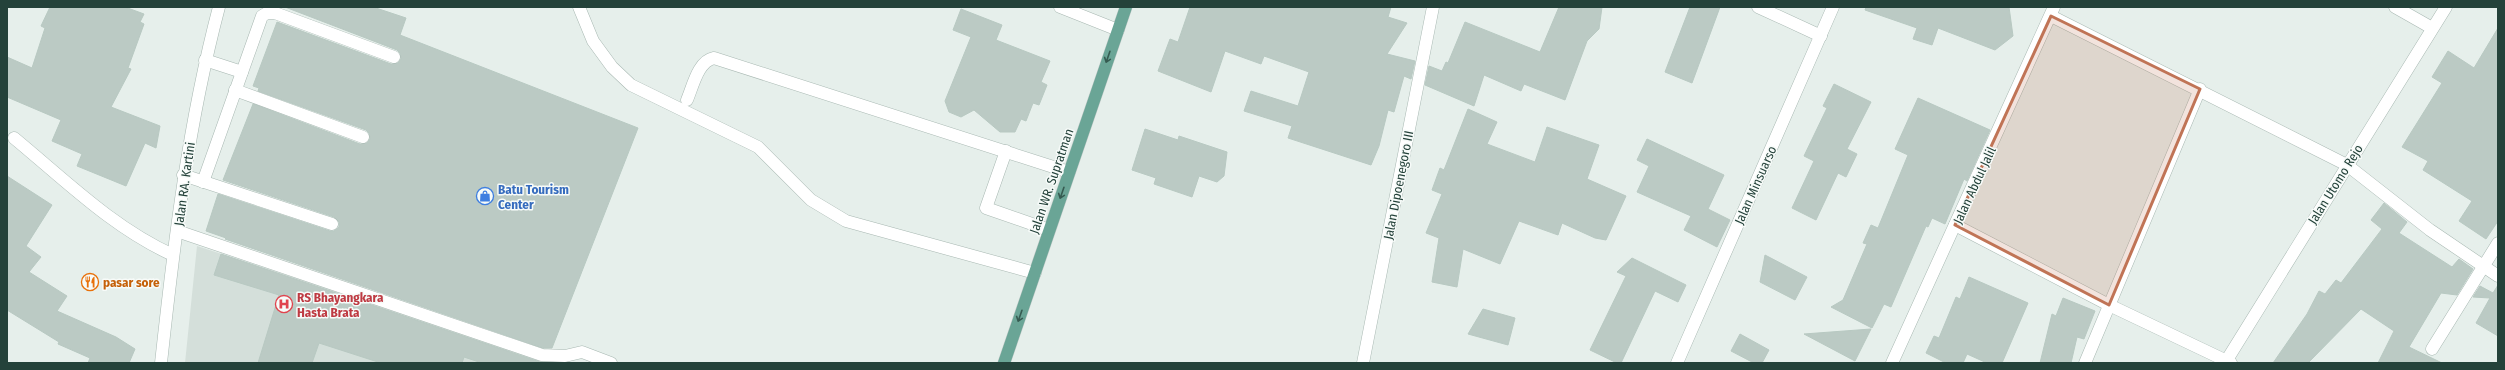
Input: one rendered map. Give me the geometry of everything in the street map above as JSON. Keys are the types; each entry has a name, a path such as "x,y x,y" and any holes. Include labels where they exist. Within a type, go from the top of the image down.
{"main road":[{"name":"Jalan WR. Supratman","path":"1004,363 1126,7"}],"street":[{"name":"Jalan RA. Kartini","path":"161,363 183,175 205,60 219,7"},
{"path":"579,7 593,41 612,67 631,86 758,146 811,200 846,221 1035,273"},
{"path":"1060,7 1118,30"},
{"name":"Jalan Dipoenegoro III","path":"1362,363 1433,7"},
{"path":"1758,7 1821,36"},
{"name":"Jalan Minsuarso","path":"1677,363 1833,7"},
{"path":"2395,7 2432,28"},
{"name":"Jalan Utomo Rejo","path":"2228,362 2347,165 2446,7"},
{"path":"2052,12 2347,165 2430,230 2498,276"},
{"name":"Jalan Abdul Jalil","path":"1892,363 2052,12"},
{"path":"203,182 262,16 267,13 275,13 394,57"},
{"path":"687,100 702,64 707,59 714,58 1069,172"},
{"path":"205,60 242,72"},
{"path":"2085,363 2200,89"},
{"path":"235,90 363,137"},
{"path":"14,138 108,216 148,244 173,255"},
{"path":"1006,151 986,208 1050,230"},
{"path":"183,175 332,224"},
{"path":"1955,225 2109,305 2228,362"},
{"path":"177,231 542,355 564,356 578,351 611,363"},
{"path":"2432,350 2498,243"}],"highlighted area":[{"path":"2051,16 2200,89 2109,305 1955,225"}],"shaded area":[{"name":"RS Bhayangkara Hasta Brata","path":"197,246 559,363 185,363"}],"building":[{"path":"50,7 125,7 144,14 140,22 144,24 128,68 131,69 111,107 160,126 156,148 145,143 126,186 77,166 82,154 52,141 61,120 7,97 7,57 32,68 45,28 41,26"},
{"name":"Batu Tourism Center","path":"285,7 373,7 406,18 400,35 638,128 552,348 543,348 225,239 226,238 206,231 218,194 330,231 334,231 339,227 339,222 334,217 223,180 253,104 360,144 367,143 370,139 369,133 366,130 258,91 259,88 253,86 277,22 391,64 398,63 401,59 400,53 397,50"},
{"path":"1190,7 1391,7 1388,17 1407,23 1387,54 1415,61 1411,79 1404,76 1394,112 1388,110 1379,146 1371,165 1288,138 1292,126 1244,111 1251,91 1298,106 1309,72 1264,56 1261,64 1225,51 1211,92 1158,71 1170,39 1178,42"},
{"path":"1559,7 1602,7 1599,29 1587,41 1565,100 1524,84 1521,91 1484,75 1474,106 1425,85 1429,66 1442,71 1446,62 1448,63 1465,22 1540,52"},
{"path":"1690,7 1720,7 1692,83 1665,72"},
{"path":"1866,7 2009,7 2013,36 1995,50 1938,28 1932,45 1913,39 1917,28 1865,10"},
{"path":"961,9 1002,25 996,40 1050,61 1041,82 1047,85 1039,105 1033,103 1026,121 1021,119 1015,132 1000,132 974,110 961,117 949,112 945,101 971,37 953,30"},
{"path":"2498,28 2498,221 2486,239 2459,221 2472,201 2423,170 2428,161 2402,147 2442,83 2432,77 2448,51 2474,68"},
{"path":"1834,84 1871,102 1847,149 1857,154 1846,177 1838,173 1816,220 1792,208 1814,161 1804,156 1827,108 1823,106"},
{"path":"1918,98 1990,130 1967,181 1964,179 1945,224 1932,218 1928,227 1926,226 1891,307 1884,304 1872,328 1831,307 1843,300 1867,244 1863,243 1871,225 1878,228 1908,155 1895,149"},
{"path":"1468,109 1497,122 1487,144 1535,162 1547,127 1599,145 1587,179 1626,196 1606,240 1595,238 1562,223 1558,235 1519,221 1500,264 1463,249 1457,287 1432,282 1439,238 1426,233 1442,194 1432,190 1440,168 1444,170"},
{"path":"1145,129 1178,140 1179,136 1227,152 1224,176 1217,182 1199,176 1192,197 1154,184 1156,178 1132,170"},
{"path":"1647,139 1724,175 1708,209 1730,220 1717,247 1684,230 1691,216 1637,192 1649,166 1637,160"},
{"path":"7,176 52,205 26,246 41,257 29,272 67,296 57,311 116,337 135,349 129,363 88,363 90,358 58,344 59,342 7,310"},
{"path":"2384,203 2407,222 2399,233 2452,267 2459,259 2473,269 2457,295 2441,293 2409,347 2442,363 2378,363 2394,331 2361,309 2308,363 2273,363 2307,314 2319,291 2325,294 2336,280 2341,283 2382,229 2371,220"},
{"name":"RS Bhayangkara Hasta Brata","path":"221,254 540,362 547,363 482,363 464,357 462,363 381,363 319,343 312,363 258,363 279,295 214,275"},
{"path":"1765,255 1807,277 1795,300 1760,282"},
{"path":"1632,258 1686,285 1678,302 1655,291 1621,363 1617,363 1590,350 1626,276 1617,272"},
{"path":"1969,277 2028,303 2002,363 1987,363 1967,354 1963,363 1946,363 1926,353 1934,336 1939,338 1956,297 1960,299"},
{"path":"2498,285 2498,336 2476,323 2490,298 2473,297 2480,286 2493,293"},
{"path":"2063,298 2095,311 2084,339 2077,337 2071,363 2040,363 2052,314 2056,316"},
{"path":"1483,309 1515,318 1508,345 1468,334"},
{"path":"1871,329 1855,361 1804,334"},
{"path":"1740,334 1769,350 1762,363 1754,363 1731,351"}],"place":[{"name":"Batu Tourism Center","path":"485,196"},
{"name":"pasar sore","path":"90,282"},
{"name":"RS Bhayangkara Hasta Brata","path":"284,304"}]}
